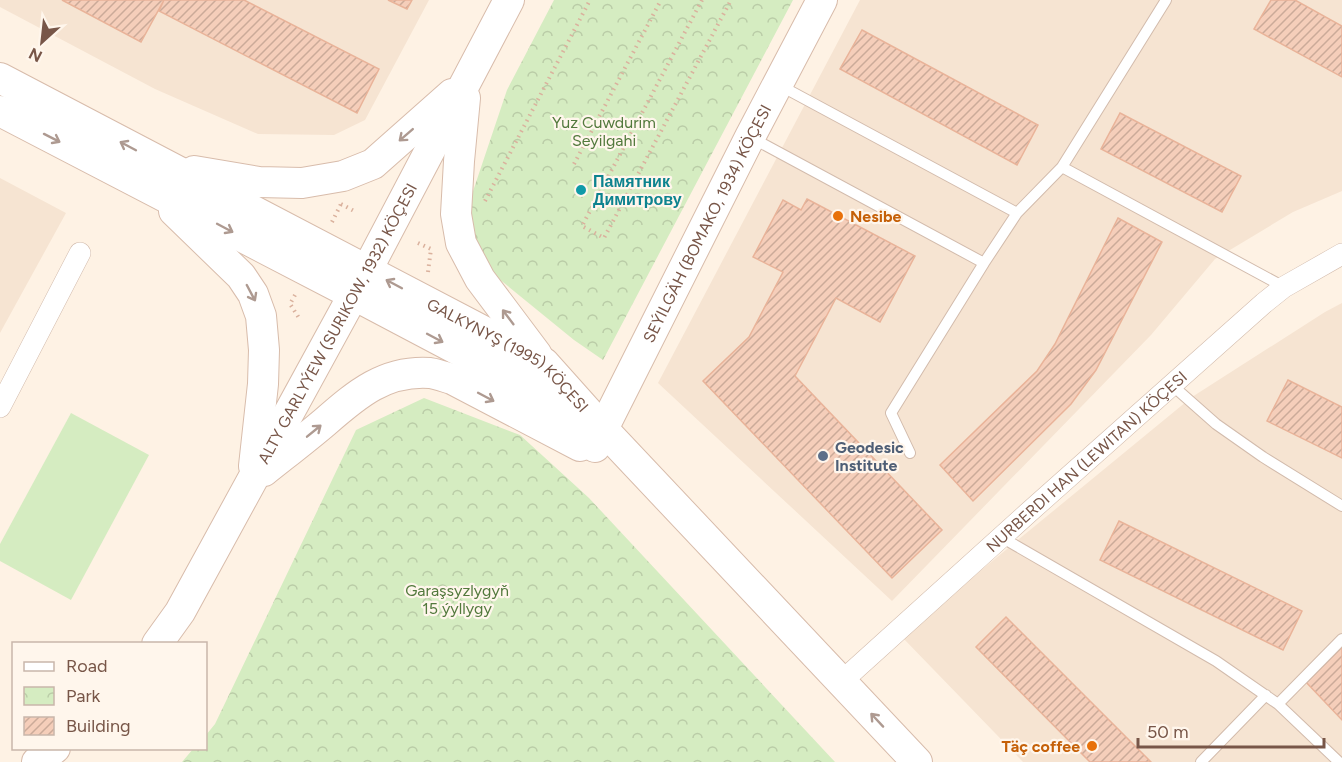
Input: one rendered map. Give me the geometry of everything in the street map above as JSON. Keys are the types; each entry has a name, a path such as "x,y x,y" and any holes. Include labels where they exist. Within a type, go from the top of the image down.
{"street":[{"name":"ALTY GARLYÝEW (SURIKOW, 1932) KÖÇESI","path":"158,642 180,612 361,282 509,0"},
{"name":"SEÝILGÄH (BOMAKO, 1934) KÖÇESI","path":"602,446 750,137 822,0"},
{"name":"GALKYNYŞ (1995) KÖÇESI","path":"0,78 160,178"},
{"path":"160,178 302,183 343,176 372,164 466,83"},
{"path":"466,83 456,214 460,243 480,279 544,363"},
{"name":"GALKYNYŞ (1995) KÖÇESI","path":"0,111 160,178 361,282 544,363 602,446 801,669 889,762"},
{"path":"160,178 241,276 253,294 261,316 264,350 263,384 252,480"},
{"path":"0,407 80,253"},
{"name":"NURBERDI HAN (LEWITAN) KÖÇESI","path":"841,682 1284,287 1342,254"},
{"name":"GALKYNYŞ (1995) KÖÇESI","path":"361,282 536,391 602,446 841,682 917,762"},
{"path":"252,480 345,404 372,385 391,377 413,374 431,373 452,379 602,446"},
{"path":"37,762 52,750"}],"lane":[{"path":"910,453 891,413 1017,213 1062,167 1166,0"},
{"path":"777,84 1017,213"},
{"path":"750,137 984,263"},
{"path":"1062,167 1284,287"},
{"path":"1173,386 1216,424 1263,457 1342,506"},
{"path":"1001,537 1216,661 1278,704 1339,762"},
{"path":"1278,704 1342,639"},
{"path":"1201,762 1266,695"}],"path":[{"path":"484,203 590,0"},
{"path":"574,164 661,0"},
{"path":"702,0 582,226 604,238 731,0"},
{"path":"332,222 341,204"},
{"path":"418,243 431,249"},
{"path":"431,249 437,246"},
{"path":"429,272 431,249"},
{"path":"298,289 290,304 299,318"}],"shaded area":[{"path":"0,0 429,0 365,120 334,135 258,134 155,89 0,7"},
{"path":"860,0 1342,0 1342,191 1293,212 1215,259 1151,335 892,601 658,383"},
{"path":"0,178 66,213 0,333"},
{"path":"1342,303 1342,762 1023,762 901,636 1192,397"}],"green space":[{"name":"Yuz Cuwdurim Seyilgahi","path":"554,0 793,0 603,360 574,340 493,274 469,234 465,215 507,90"},
{"name":"Garaşsyzlygyň 15 ýyllygy","path":"424,398 520,435 589,498 835,762 182,762 192,750 207,750 207,734 215,724 356,430"},
{"path":"71,413 149,455 71,600 0,561 0,544"}],"building":[{"path":"62,0 164,0 141,42"},
{"path":"164,0 244,0 379,69 357,113 159,11"},
{"path":"388,0 412,0 407,9"},
{"path":"1271,0 1295,0 1342,26 1342,77 1254,29"},
{"path":"862,30 1038,125 1017,165 840,69"},
{"path":"1120,113 1241,176 1222,212 1101,149"},
{"name":"Geodesic Institute","path":"807,199 915,256 880,322 836,298 795,376 942,530 892,578 703,381 749,337 783,272 753,257 783,200 801,210"},
{"path":"1118,218 1162,242 1096,370 1071,404 973,501 940,465 1037,371 1055,344"},
{"path":"1288,380 1342,407 1342,458 1267,421"},
{"path":"1119,521 1302,611 1283,650 1100,560"},
{"path":"1006,617 1151,762 1090,762 976,647"},
{"path":"1342,644 1342,720 1304,680"}],"place":[{"name":"Памятник Димитрову","path":"581,190"},
{"name":"Nesibe","path":"838,216"},
{"name":"Geodesic Institute","path":"823,456"},
{"name":"Täç coffee","path":"1092,746"}]}
